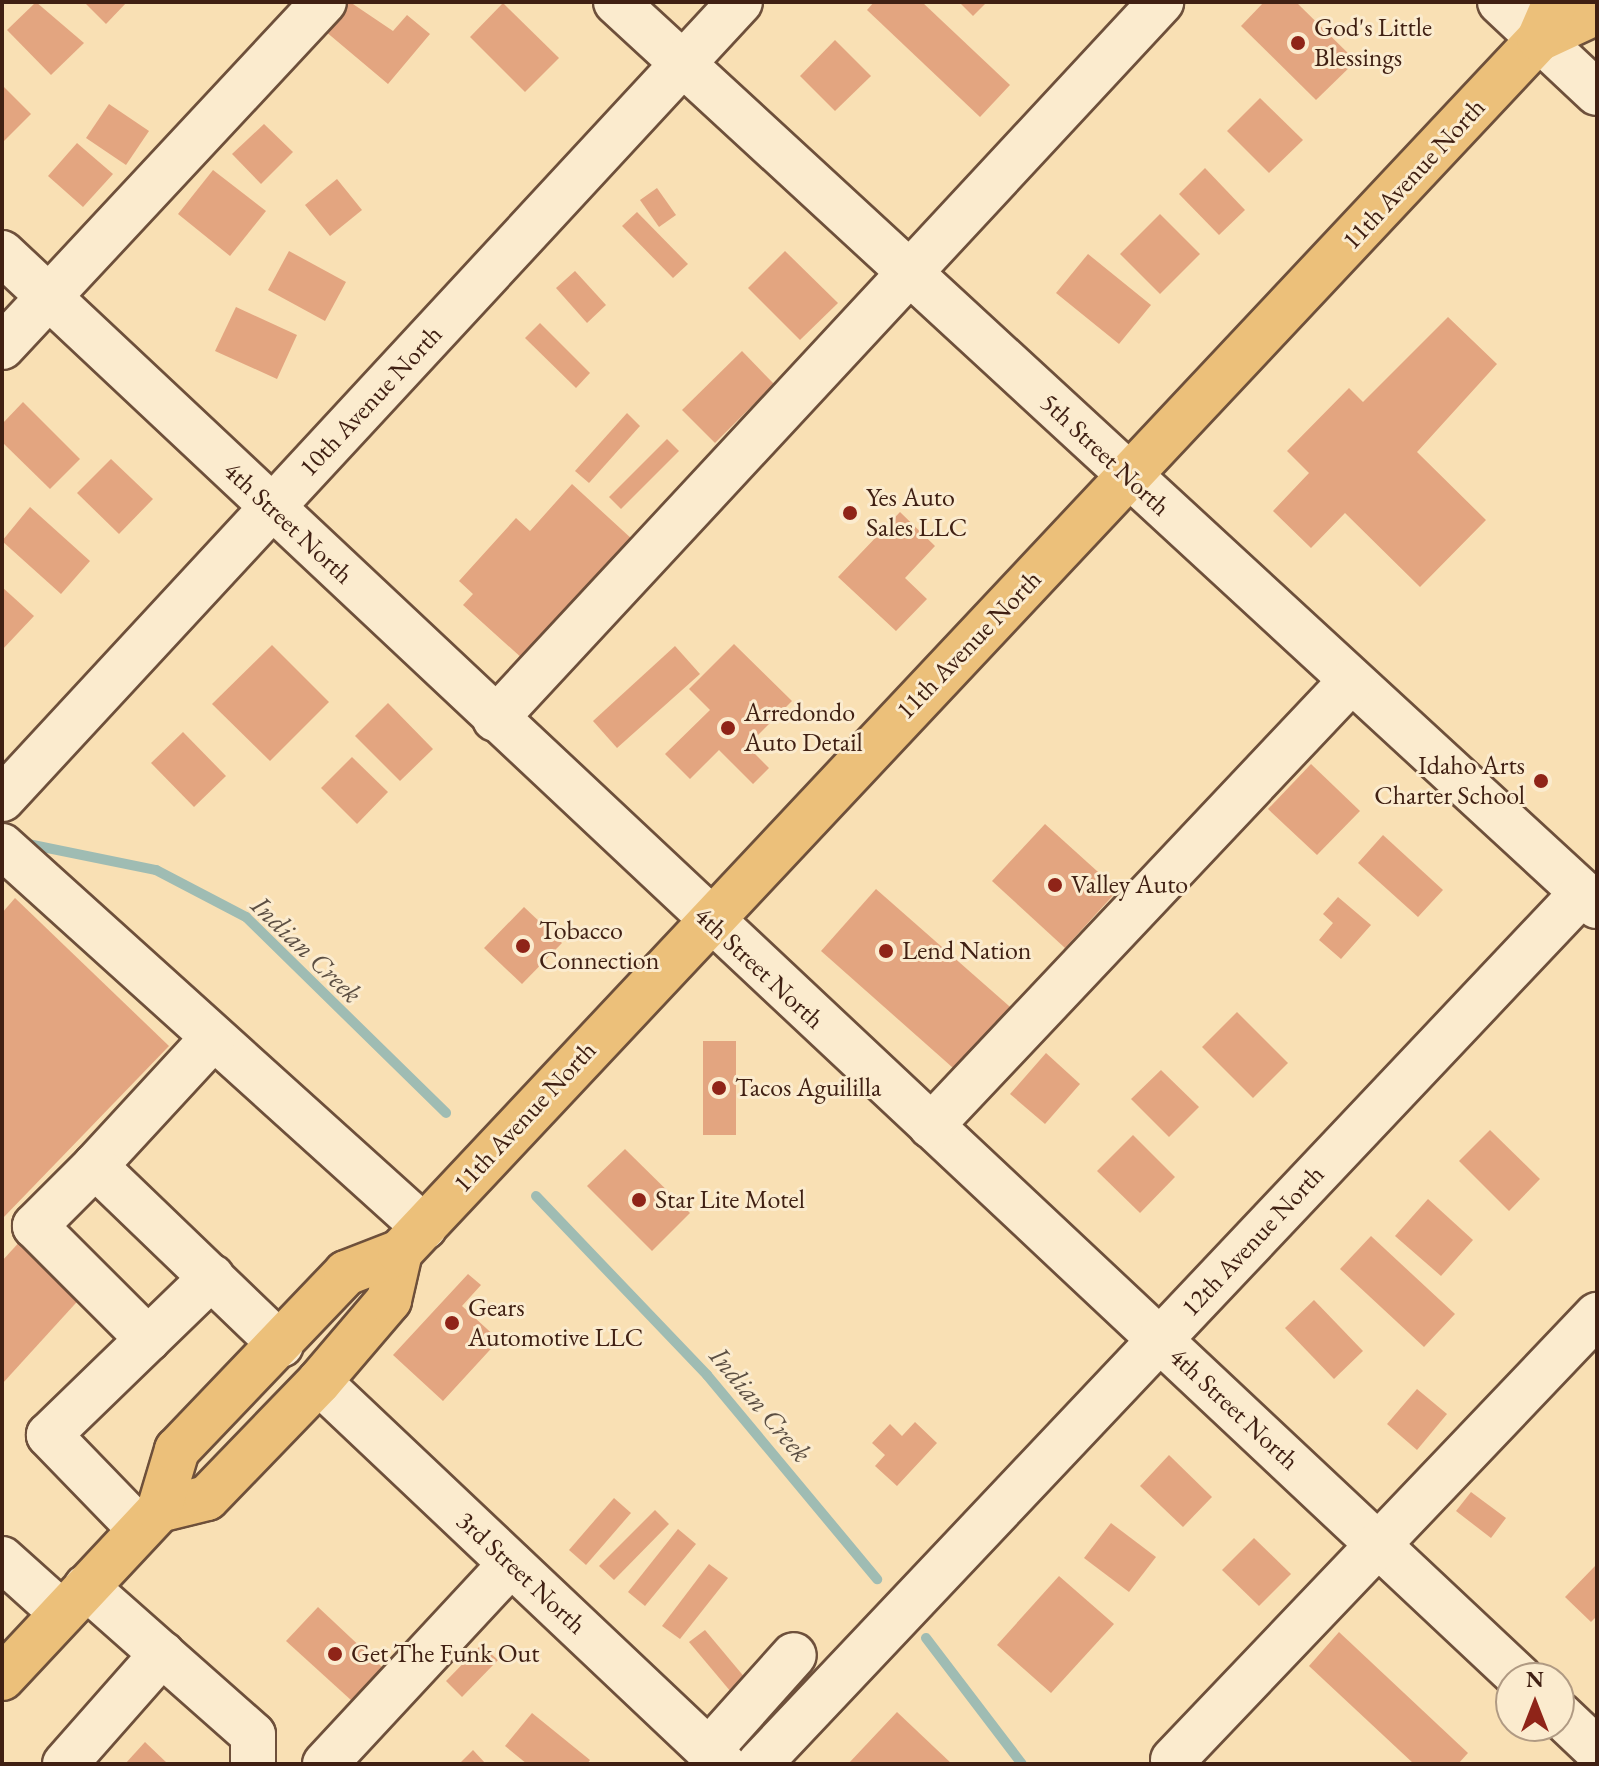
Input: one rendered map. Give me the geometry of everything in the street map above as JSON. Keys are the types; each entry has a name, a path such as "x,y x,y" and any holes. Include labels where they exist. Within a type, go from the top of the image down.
{"main road":[{"name":"11th Avenue North","path":"2,1678 150,1519 177,1450 281,1345 346,1273 412,1239 706,919 1130,479 1547,21 1597,12"},
{"name":"11th Avenue North","path":"150,1519 207,1498 319,1382 389,1300 412,1239"}],"street":[{"path":"2,347 324,2"},
{"name":"5th Street North","path":"616,2 1350,682 1590,899"},
{"name":"10th Avenue North","path":"2,799 740,2"},
{"path":"495,719 1161,2"},
{"path":"1500,2 1547,21 1597,93"},
{"name":"4th Street North","path":"2,253 706,919 1503,1662"},
{"path":"931,1126 1350,682"},
{"path":"2,846 213,1038 412,1239"},
{"name":"12th Avenue North","path":"759,1764 1160,1340 1590,899"},
{"path":"148,1339 18,1233 95,1166 213,1038"},
{"path":"95,1166 281,1345"},
{"path":"150,1519 49,1435 212,1277"},
{"path":"1173,1760 1597,1315"},
{"name":"3rd Street North","path":"319,1382 716,1757"},
{"path":"2,1559 162,1654 253,1735 253,1764"},
{"path":"325,1764 511,1564"},
{"path":"65,1764 162,1654"},
{"path":"716,1757 794,1655"},
{"path":"1575,1729 1597,1750"}],"building":[{"path":"36,2 84,43 51,75 7,30"},
{"path":"84,2 127,2 106,24"},
{"path":"350,2 393,31 407,15 430,34 388,84 325,31"},
{"path":"874,2 922,2 1010,85 980,117 867,10"},
{"path":"959,2 987,2 973,16"},
{"name":"God's Little Blessings","path":"1264,2 1296,2 1356,61 1316,100 1241,26"},
{"path":"503,3 559,58 525,92 470,37"},
{"path":"835,40 871,76 835,111 800,76"},
{"path":"2,85 31,114 2,143"},
{"path":"1260,98 1303,140 1269,173 1227,131"},
{"path":"109,104 149,131 126,165 86,138"},
{"path":"264,124 293,152 261,184 232,154"},
{"path":"77,143 113,174 83,207 48,176"},
{"path":"1205,168 1245,210 1219,235 1179,194"},
{"path":"213,170 266,211 230,256 178,214"},
{"path":"337,179 362,210 330,236 305,205"},
{"path":"657,188 676,215 659,227 640,200"},
{"path":"637,212 688,264 673,278 622,226"},
{"path":"1160,214 1200,254 1160,294 1120,254"},
{"path":"289,251 346,282 325,321 268,290"},
{"path":"785,251 838,303 800,340 748,288"},
{"path":"1088,254 1151,305 1119,344 1056,293"},
{"path":"575,271 606,305 587,323 556,288"},
{"path":"236,307 297,335 277,379 215,351"},
{"path":"1448,317 1497,364 1417,452 1486,520 1420,587 1345,513 1311,548 1273,511 1309,473 1287,451 1349,388 1363,402"},
{"path":"540,323 590,373 576,388 525,338"},
{"path":"742,351 774,384 715,443 682,410"},
{"path":"23,402 80,459 50,489 2,442 2,424"},
{"path":"627,413 640,426 589,483 575,471"},
{"path":"667,439 679,451 621,509 609,497"},
{"path":"111,459 153,499 119,534 77,493"},
{"path":"572,484 633,540 524,660 463,605 473,594 459,581 516,518 530,531"},
{"path":"30,507 90,561 61,594 2,541"},
{"path":"900,512 935,546 905,578 927,599 896,631 838,577"},
{"path":"2,587 34,616 2,650"},
{"name":"Arredondo Auto Detail","path":"734,644 792,701 747,746 769,768 753,784 719,750 690,779 665,754 710,710 689,689"},
{"path":"272,645 329,702 270,761 212,704"},
{"path":"675,646 700,674 617,748 593,721"},
{"path":"388,703 433,749 400,781 355,736"},
{"path":"183,732 226,776 194,807 151,763"},
{"path":"352,757 388,792 357,824 321,788"},
{"path":"1311,764 1360,811 1317,855 1268,809"},
{"name":"Valley Auto","path":"1045,824 1118,890 1065,948 992,881"},
{"path":"1383,835 1443,890 1418,917 1358,863"},
{"path":"876,889 1017,1013 961,1075 821,951"},
{"path":"1338,897 1371,925 1341,959 1319,940 1333,923 1323,914"},
{"path":"15,898 169,1046 2,1219 2,913"},
{"name":"Tobacco Connection","path":"524,907 562,943 522,984 484,948"},
{"path":"1237,1012 1288,1063 1253,1098 1202,1047"},
{"name":"Tacos Aguililla","path":"703,1041 736,1041 736,1135 703,1135"},
{"path":"1046,1053 1080,1084 1045,1124 1010,1094"},
{"path":"1161,1070 1199,1107 1169,1137 1131,1099"},
{"path":"1490,1130 1540,1179 1509,1211 1459,1161"},
{"path":"1133,1135 1175,1177 1140,1213 1097,1171"},
{"name":"Star Lite Motel","path":"625,1149 690,1213 652,1251 587,1186"},
{"path":"1428,1199 1473,1240 1441,1276 1395,1236"},
{"path":"1371,1236 1455,1314 1424,1347 1340,1269"},
{"path":"23,1238 85,1293 2,1384 2,1261"},
{"name":"Gears Automotive LLC","path":"468,1274 481,1285 462,1306 499,1340 443,1401 393,1355"},
{"path":"1314,1300 1363,1351 1334,1379 1285,1328"},
{"path":"1417,1389 1447,1414 1417,1450 1387,1424"},
{"path":"915,1422 937,1443 897,1486 875,1466 885,1455 872,1443 890,1424 902,1436"},
{"path":"1169,1455 1212,1497 1183,1527 1140,1486"},
{"path":"1471,1492 1506,1518 1491,1538 1456,1511"},
{"path":"614,1498 631,1513 586,1565 569,1550"},
{"path":"655,1510 669,1524 614,1580 599,1566"},
{"path":"1111,1523 1156,1557 1129,1592 1084,1558"},
{"path":"678,1529 696,1544 645,1606 628,1592"},
{"path":"1254,1538 1291,1574 1259,1606 1222,1570"},
{"path":"709,1564 728,1578 680,1639 662,1626"},
{"path":"1597,1564 1597,1616 1591,1622 1565,1597"},
{"path":"1059,1576 1114,1624 1051,1693 997,1645"},
{"name":"Get The Funk Out","path":"318,1607 383,1668 352,1701 286,1641"},
{"path":"705,1630 746,1679 731,1692 689,1642"},
{"path":"1339,1632 1468,1753 1458,1764 1414,1764 1309,1666"},
{"path":"481,1645 498,1660 462,1697 446,1681"},
{"path":"897,1712 952,1764 848,1764"},
{"path":"532,1713 590,1760 587,1764 527,1764 505,1746"},
{"path":"145,1742 168,1764 125,1764"},
{"path":"473,1750 486,1764 459,1764"}],"waterway":[{"name":"Indian Creek","path":"23,843 156,870 246,917 446,1113"},
{"name":"Indian Creek","path":"536,1196 707,1375 877,1579"},
{"name":"Indian Creek","path":"926,1638 1022,1764"}],"place":[{"name":"God's Little Blessings","path":"1298,43"},
{"name":"Yes Auto Sales LLC","path":"850,513"},
{"name":"Arredondo Auto Detail","path":"728,728"},
{"name":"Idaho Arts Charter School","path":"1541,781"},
{"name":"Valley Auto","path":"1055,885"},
{"name":"Tobacco Connection","path":"523,946"},
{"name":"Lend Nation","path":"886,951"},
{"name":"Tacos Aguililla","path":"719,1088"},
{"name":"Star Lite Motel","path":"639,1200"},
{"name":"Gears Automotive LLC","path":"452,1323"},
{"name":"Get The Funk Out","path":"335,1654"}]}
